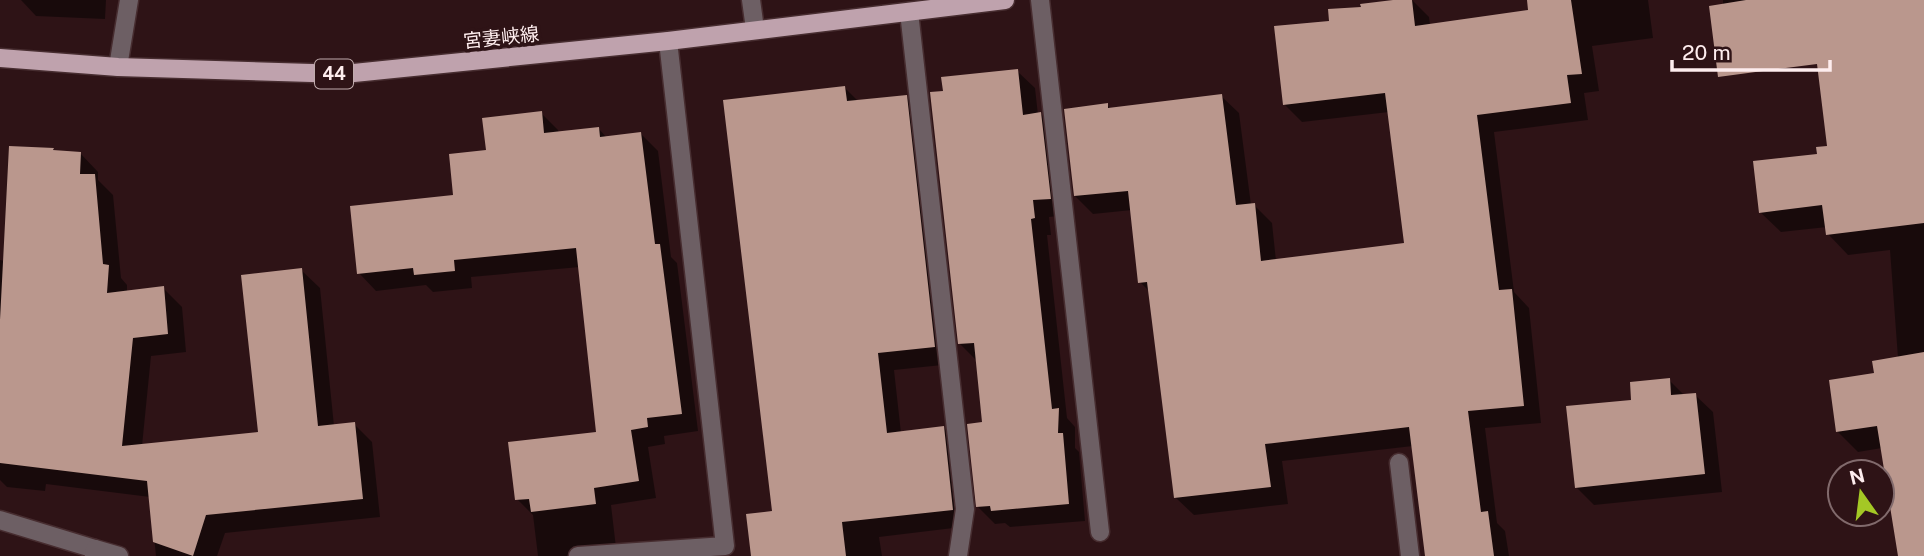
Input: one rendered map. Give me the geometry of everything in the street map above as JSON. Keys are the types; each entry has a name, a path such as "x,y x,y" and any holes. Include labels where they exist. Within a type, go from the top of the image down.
{"main road":[{"name":"宮妻峡線","path":"0,58 118,66 344,74 668,41 1004,0"}],"street":[{"path":"118,66 129,0"},
{"path":"751,0 755,29"},
{"path":"1041,0 1100,532"},
{"path":"909,12 965,509 958,556"},
{"path":"578,556 725,546 668,41"},
{"path":"1399,463 1410,556"},
{"path":"0,520 94,552 119,556"}],"building":[{"path":"1412,0 1415,26 1528,10 1527,0 1571,0 1582,74 1567,75 1571,103 1477,115 1499,290 1512,289 1524,406 1468,411 1481,512 1488,511 1494,556 1425,556 1409,427 1265,444 1271,487 1174,498 1147,282 1138,283 1128,191 1074,196 1064,109 1108,103 1108,108 1222,94 1236,205 1255,203 1261,261 1404,243 1385,93 1283,105 1274,26 1329,21 1328,9 1361,7 1360,4"},
{"path":"1746,0 1924,0 1924,223 1826,235 1822,205 1759,213 1753,161 1817,154 1816,147 1827,146 1817,64 1718,77 1709,6"},
{"path":"1018,69 1023,115 1041,112 1051,199 1033,200 1035,218 1031,219 1052,409 1059,408 1058,433 1063,433 1069,504 991,511 990,506 976,507 967,424 982,422 974,343 958,344 930,92 943,91 941,77"},
{"path":"845,86 847,101 907,95 935,347 878,353 887,433 944,426 953,510 842,522 846,556 751,556 746,514 772,511 723,100"},
{"path":"542,111 544,133 599,127 600,137 641,132 655,244 660,244 682,414 647,418 648,427 631,430 639,481 594,488 596,504 531,512 529,499 515,500 508,442 596,432 576,248 454,260 455,271 414,275 413,268 357,274 350,206 453,195 449,154 486,150 482,118"},
{"path":"9,146 81,152 80,174 95,174 103,264 109,265 107,293 164,286 168,334 133,338 122,446 258,432 241,275 302,268 318,426 355,422 363,499 206,515 193,556 153,542 147,481 0,463 0,320"},
{"path":"1924,352 1924,556 1898,556 1893,528 1896,528 1896,458 1882,458 1877,426 1836,432 1829,380 1874,373 1872,361"},
{"path":"1670,378 1671,395 1696,393 1705,474 1575,488 1566,406 1631,400 1630,382"}]}
